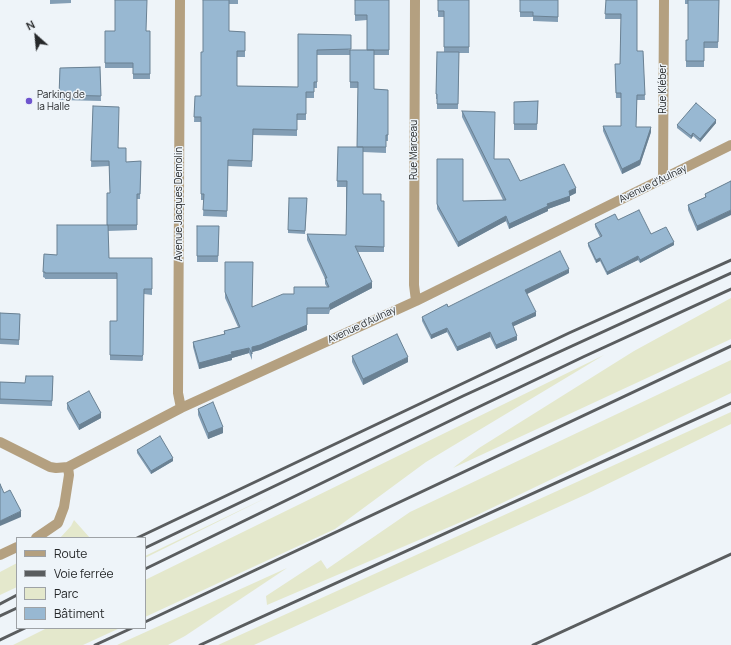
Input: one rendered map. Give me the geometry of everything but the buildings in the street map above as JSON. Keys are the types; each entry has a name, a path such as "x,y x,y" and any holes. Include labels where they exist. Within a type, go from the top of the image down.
{"street":[{"name":"Avenue Jacques Demolin","path":"180,0 178,393 181,408"},
{"name":"Rue Marceau","path":"415,0 414,285 416,301"},
{"name":"Rue Kléber","path":"663,179 664,0"},
{"name":"Avenue d'Aulnay","path":"68,467 181,408 416,301 731,145"},
{"path":"0,442 50,467 68,467 69,475 64,507 58,523 37,537"},
{"path":"0,555 16,547"}],"green space":[{"path":"731,298 731,339 453,468 479,448 634,351"},
{"path":"604,355 426,462 335,529 146,617 146,580"},
{"path":"731,360 731,393 475,516 267,605 266,596 321,560 327,569 410,512"},
{"path":"731,412 731,424 587,494 254,645 218,645"},
{"path":"274,494 146,558 146,556"},
{"path":"74,520 89,537 61,537 71,526"},
{"path":"16,564 16,587 0,595 0,572"},
{"path":"287,568 185,636 168,645 117,645"},
{"path":"45,629 118,629 83,645 13,645"}],"railway":[{"path":"139,537 569,333 731,260"},
{"path":"146,548 463,396 731,273"},
{"path":"146,569 583,357 731,289"},
{"path":"146,622 731,346"},
{"path":"200,645 731,403"},
{"path":"533,645 731,554"},
{"path":"0,604 16,596"},
{"path":"0,616 16,608"},
{"path":"0,640 23,629"},
{"path":"95,645 130,629"}],"place":[{"name":"Parking de la Halle","path":"29,101"}]}
